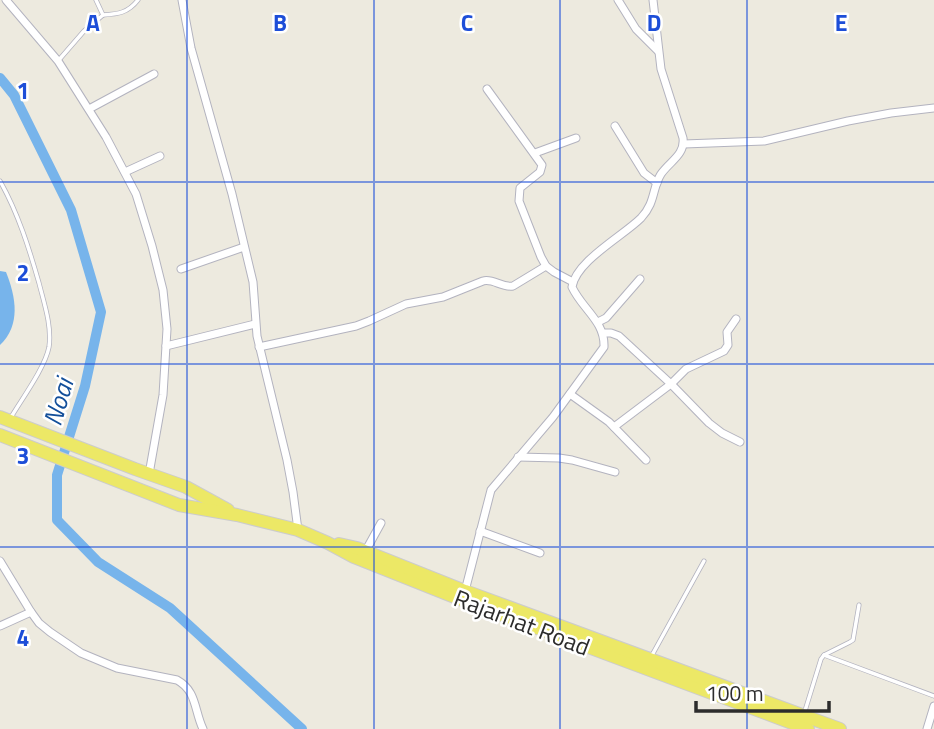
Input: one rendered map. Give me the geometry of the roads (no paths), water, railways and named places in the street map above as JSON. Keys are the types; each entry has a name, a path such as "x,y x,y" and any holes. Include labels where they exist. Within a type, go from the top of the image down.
{"main road":[{"path":"4,419 186,487 237,515"},
{"path":"0,435 180,505 237,515"},
{"name":"Rajarhat Road","path":"237,515 298,530 328,542 354,557 462,600 808,729"},
{"path":"328,542 352,547 840,729"}],"street":[{"path":"6,0 58,61 89,109 136,194 158,268 165,310 163,395 149,474"},
{"path":"182,0 191,48 232,194 254,290 259,347 287,460 298,530"},
{"path":"618,0 636,29 658,51"},
{"path":"465,591 491,490 553,417 604,347 604,333 598,322 574,292 572,287 575,277 595,255 643,216 653,201 663,171 678,157 684,144 661,69 653,0"},
{"path":"89,109 153,74"},
{"path":"486,89 542,165 542,170 520,188 519,201 546,266 573,282"},
{"path":"684,144 764,141 848,121 934,108"},
{"path":"615,126 644,173 657,183"},
{"path":"535,153 576,138"},
{"path":"125,173 160,156"},
{"path":"181,269 244,247"},
{"path":"259,347 356,326 406,304 443,298 488,279 508,287 513,286 546,266"},
{"path":"598,322 606,318 639,279"},
{"path":"614,427 671,384 686,369 727,348 727,332 736,319"},
{"path":"166,346 255,324"},
{"path":"604,333 619,336 716,429 740,442"},
{"path":"570,394 614,427 646,460"},
{"path":"518,457 572,460 615,472"},
{"path":"365,552 381,523"},
{"path":"480,531 540,553"},
{"path":"0,561 44,628 90,657 117,668 185,684 191,692 203,729"},
{"path":"0,626 31,612"},
{"path":"927,729 934,706"}],"lane":[{"path":"96,0 103,15"},
{"path":"58,61 84,31 103,15 125,12 138,0"},
{"path":"0,181 13,206 31,255 46,308 49,345 41,367 4,419"},
{"path":"650,659 704,561"},
{"path":"804,716 824,655 853,639 859,605"},
{"path":"824,655 934,696"}],"water":[{"path":"0,271 6,272 15,310 11,329 0,345"}],"waterway":[{"name":"Noai","path":"0,78 14,95 71,210 101,312 85,386 57,475 57,520 98,562 170,608 302,729"}]}
